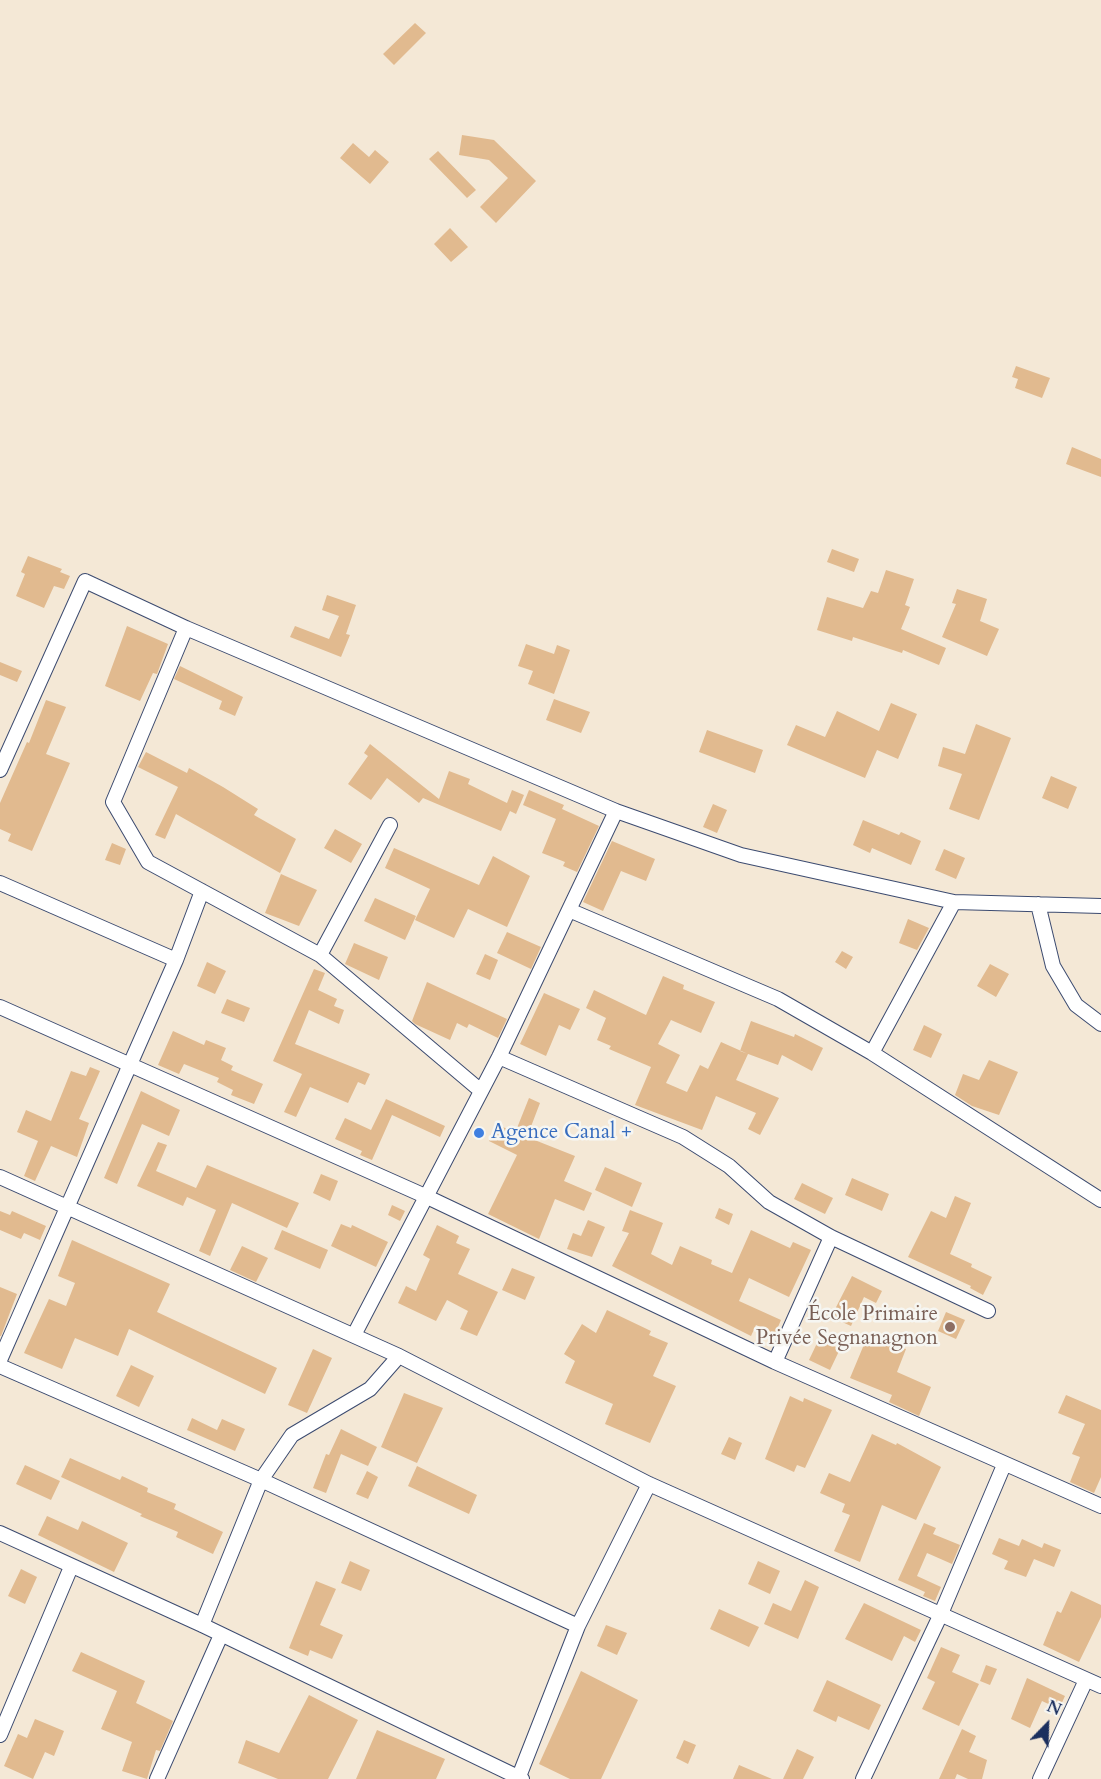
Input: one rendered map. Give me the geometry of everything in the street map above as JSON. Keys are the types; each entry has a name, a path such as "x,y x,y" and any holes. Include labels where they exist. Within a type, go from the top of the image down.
{"street":[{"path":"0,770 85,581 186,628 616,811 741,855 954,902 1101,906"},
{"path":"186,628 114,802 148,862 320,955 481,1091"},
{"path":"354,1335 499,1057 616,811"},
{"path":"320,955 390,825"},
{"path":"0,883 176,960"},
{"path":"0,1360 176,960 202,891"},
{"path":"872,1053 954,902"},
{"path":"1038,904 1053,966 1076,1005 1101,1024"},
{"path":"569,910 777,999 872,1053 1101,1200"},
{"path":"0,1007 426,1196 776,1362 1101,1506"},
{"path":"499,1057 682,1137 729,1166 769,1202 831,1237 988,1311"},
{"path":"0,1177 399,1356 649,1484 1101,1686"},
{"path":"776,1362 831,1237"},
{"path":"202,1625 261,1480 291,1435 370,1389 399,1356"},
{"path":"0,1366 261,1480 578,1626"},
{"path":"863,1779 940,1616 1005,1465"},
{"path":"0,1533 202,1625 519,1778 578,1626 649,1484"},
{"path":"0,1735 71,1567"},
{"path":"157,1779 221,1635"},
{"path":"1040,1779 1086,1680"}],"building":[{"path":"415,23 426,33 394,65 383,54"},
{"path":"462,135 494,140 536,181 496,223 480,207 508,178 489,160 459,155"},
{"path":"353,143 369,157 375,150 389,162 370,184 340,158"},
{"path":"438,151 476,190 467,198 429,159"},
{"path":"450,228 468,247 451,262 434,244"},
{"path":"1016,366 1050,378 1042,398 1015,388 1018,379 1012,377"},
{"path":"1072,447 1101,459 1101,477 1066,464"},
{"path":"832,549 859,559 854,572 827,562"},
{"path":"28,556 62,569 60,572 70,576 64,589 54,586 44,608 16,596 25,574 21,572"},
{"path":"886,570 914,579 905,605 910,607 901,629 946,648 939,665 903,650 902,653 853,637 852,641 817,630 827,597 863,608 871,591 878,593"},
{"path":"957,589 987,599 980,621 999,629 987,656 942,637 956,604 952,603"},
{"path":"327,595 356,605 346,634 350,635 341,657 290,637 295,626 329,639 339,616 322,610"},
{"path":"127,626 168,644 157,674 153,673 140,701 105,686"},
{"path":"526,644 554,654 557,645 570,650 554,694 528,684 533,671 518,666"},
{"path":"0,662 22,671 17,682 0,675"},
{"path":"180,666 243,697 235,716 219,709 222,701 174,679"},
{"path":"554,699 590,712 581,733 546,720"},
{"path":"46,700 66,707 46,754 70,763 32,851 8,841 11,834 0,829 0,803 27,742 29,743"},
{"path":"891,703 917,714 898,759 877,750 865,778 787,745 796,725 825,737 837,711 879,731"},
{"path":"976,724 1011,738 979,820 949,809 962,774 938,766 943,747 965,754"},
{"path":"707,730 763,750 755,773 699,752"},
{"path":"370,744 439,799 449,771 470,779 468,784 507,803 512,790 524,795 516,814 510,811 501,831 423,798 419,803 387,778 371,800 348,784 368,756 364,753"},
{"path":"146,752 187,773 189,768 223,787 258,809 254,815 296,839 280,873 176,814 165,839 155,835 178,787 138,767"},
{"path":"1051,776 1077,787 1068,809 1042,798"},
{"path":"529,790 564,805 562,809 599,826 577,872 563,866 565,862 542,853 556,819 523,805"},
{"path":"713,804 727,810 717,833 703,827"},
{"path":"863,820 899,835 901,832 921,841 911,865 872,848 870,853 853,845"},
{"path":"335,829 362,844 351,863 324,848"},
{"path":"612,841 655,859 646,881 621,871 603,911 583,902"},
{"path":"112,843 126,849 120,865 105,860"},
{"path":"394,848 479,885 493,856 530,876 507,927 468,909 454,938 415,920 430,889 385,868"},
{"path":"944,849 965,858 956,879 935,870"},
{"path":"281,874 317,890 299,926 265,913"},
{"path":"375,898 416,916 405,940 364,921"},
{"path":"908,919 929,928 917,950 899,943"},
{"path":"507,932 541,947 531,969 497,953"},
{"path":"354,943 388,957 379,980 345,964"},
{"path":"842,951 853,957 846,969 835,962"},
{"path":"485,954 498,960 490,980 476,974"},
{"path":"207,962 226,971 215,994 197,986"},
{"path":"990,964 1009,974 996,997 977,986"},
{"path":"314,969 325,973 318,990 337,999 334,1006 344,1010 339,1024 309,1010 295,1044 370,1074 365,1085 358,1082 348,1103 310,1087 296,1117 284,1112 302,1074 273,1061"},
{"path":"663,976 684,985 683,989 715,1002 701,1033 671,1020 658,1044 680,1055 666,1083 687,1092 700,1065 708,1069 721,1042 748,1054 736,1080 779,1098 760,1135 748,1129 756,1113 716,1096 702,1130 635,1105 651,1067 609,1049 611,1046 597,1040 606,1018 586,1008 594,990 646,1015"},
{"path":"427,982 507,1019 498,1038 469,1024 467,1028 457,1023 450,1040 415,1024 412,1021"},
{"path":"544,993 580,1009 570,1030 559,1025 546,1056 520,1044"},
{"path":"227,999 250,1008 244,1022 221,1013"},
{"path":"751,1021 794,1037 795,1034 823,1048 812,1071 782,1055 778,1065 740,1051"},
{"path":"924,1025 942,1034 931,1058 913,1050"},
{"path":"173,1031 204,1045 206,1040 226,1048 221,1060 233,1066 231,1070 263,1084 254,1104 231,1095 233,1090 217,1082 219,1078 184,1064 179,1074 158,1065"},
{"path":"989,1060 1018,1072 999,1115 972,1106 955,1095 963,1074 979,1080"},
{"path":"90,1067 100,1071 79,1119 89,1123 77,1157 51,1146 35,1181 24,1176 38,1141 17,1132 26,1110 51,1121 71,1071 86,1076"},
{"path":"141,1091 180,1110 169,1136 142,1124 117,1184 104,1178"},
{"path":"529,1098 540,1103 527,1137 575,1156 564,1181 592,1193 584,1211 555,1199 539,1239 488,1214 517,1155 489,1141 497,1124 515,1133"},
{"path":"386,1099 445,1126 440,1137 392,1115 372,1160 360,1155 362,1151 335,1139 345,1118 371,1130"},
{"path":"158,1142 167,1145 156,1171 196,1188 207,1165 299,1203 287,1228 232,1203 210,1256 199,1251 216,1210 187,1197 183,1206 137,1186"},
{"path":"605,1167 642,1183 632,1207 595,1190"},
{"path":"321,1174 338,1181 330,1201 313,1193"},
{"path":"852,1178 889,1194 882,1211 845,1195"},
{"path":"802,1183 833,1198 825,1214 794,1199"},
{"path":"955,1196 971,1203 950,1254 992,1277 983,1295 970,1288 971,1286 908,1257 931,1211 946,1218"},
{"path":"392,1205 405,1211 400,1221 388,1215"},
{"path":"719,1208 733,1214 729,1225 715,1218"},
{"path":"630,1210 663,1223 651,1254 672,1265 680,1246 712,1260 711,1264 732,1273 751,1230 790,1248 793,1242 811,1250 789,1297 749,1278 739,1301 781,1320 775,1334 756,1325 751,1336 612,1266 629,1233 622,1231"},
{"path":"0,1211 10,1215 12,1211 46,1226 40,1240 24,1233 21,1239 0,1230"},
{"path":"588,1220 605,1227 592,1257 567,1249 573,1233 581,1236"},
{"path":"341,1224 351,1228 352,1225 388,1242 376,1267 331,1246"},
{"path":"437,1225 459,1236 456,1243 470,1249 458,1274 498,1292 477,1336 460,1329 468,1311 447,1300 436,1321 398,1303 406,1286 416,1291 430,1259 423,1255"},
{"path":"282,1230 328,1250 320,1269 274,1249"},
{"path":"72,1240 170,1284 157,1312 277,1368 265,1394 129,1329 118,1356 75,1338 62,1369 24,1353 49,1299 66,1306 75,1283 58,1276"},
{"path":"242,1246 268,1258 256,1282 230,1270"},
{"path":"512,1268 535,1277 525,1300 502,1290"},
{"path":"852,1276 882,1291 876,1303 864,1297 851,1326 831,1317"},
{"path":"0,1287 17,1294 1,1336 0,1336"},
{"path":"607,1310 651,1331 649,1335 668,1343 653,1376 676,1386 650,1443 605,1424 613,1404 565,1383 575,1361 564,1354 582,1324 596,1333"},
{"path":"946,1312 965,1320 956,1339 938,1331"},
{"path":"868,1335 906,1349 897,1372 931,1387 919,1416 889,1402 892,1395 850,1378"},
{"path":"819,1339 840,1349 830,1370 809,1360"},
{"path":"313,1349 332,1358 307,1413 288,1405"},
{"path":"131,1365 154,1376 139,1407 116,1396"},
{"path":"404,1393 443,1408 417,1463 381,1447"},
{"path":"1066,1395 1101,1410 1101,1477 1094,1493 1070,1482 1080,1457 1072,1454 1085,1424 1058,1413"},
{"path":"790,1396 803,1402 804,1398 832,1410 805,1468 797,1465 794,1472 765,1459"},
{"path":"192,1418 217,1430 222,1419 245,1429 235,1451 187,1430"},
{"path":"341,1429 377,1447 368,1466 341,1454 326,1493 313,1488 326,1454 329,1455"},
{"path":"872,1434 896,1445 897,1443 941,1467 916,1520 882,1505 860,1562 834,1551 850,1515 842,1512 845,1504 820,1493 829,1473 850,1482"},
{"path":"729,1437 742,1443 735,1460 721,1454"},
{"path":"70,1458 120,1480 122,1476 148,1488 147,1492 176,1504 174,1509 223,1532 213,1554 176,1537 178,1532 61,1477"},
{"path":"25,1465 60,1481 51,1500 16,1484"},
{"path":"417,1466 477,1495 469,1514 408,1486"},
{"path":"367,1471 378,1477 368,1499 356,1494"},
{"path":"47,1516 78,1530 82,1521 128,1543 114,1572 38,1535"},
{"path":"924,1523 936,1528 933,1534 960,1545 952,1564 927,1553 917,1576 941,1587 935,1601 923,1596 925,1592 898,1580"},
{"path":"999,1538 1019,1546 1022,1539 1042,1548 1044,1543 1061,1550 1054,1567 1034,1559 1026,1577 1004,1569 1008,1561 992,1554"},
{"path":"350,1561 370,1570 361,1591 341,1583"},
{"path":"758,1561 780,1571 770,1594 748,1584"},
{"path":"21,1569 37,1577 25,1604 8,1596"},
{"path":"805,1580 819,1587 798,1639 764,1624 773,1603 791,1611"},
{"path":"316,1581 336,1589 320,1625 343,1635 332,1659 310,1650 308,1656 289,1648"},
{"path":"1071,1591 1101,1605 1101,1617 1079,1662 1043,1645 1057,1611 1061,1613"},
{"path":"864,1603 921,1630 915,1642 904,1636 892,1661 845,1639"},
{"path":"719,1609 759,1627 749,1647 710,1629"},
{"path":"606,1625 627,1633 617,1655 597,1646"},
{"path":"941,1647 960,1655 952,1672 979,1684 959,1726 922,1709 935,1682 927,1678"},
{"path":"81,1652 145,1681 136,1703 173,1721 160,1751 156,1750 147,1779 122,1771 132,1742 101,1729 117,1691 72,1671"},
{"path":"986,1665 997,1669 990,1685 980,1681"},
{"path":"581,1671 638,1700 601,1779 570,1779 539,1764"},
{"path":"1027,1678 1065,1696 1059,1709 1042,1701 1030,1728 1011,1719"},
{"path":"827,1680 881,1705 869,1730 838,1716 836,1722 813,1711"},
{"path":"309,1695 358,1720 328,1779 278,1779 238,1763 246,1740 279,1753"},
{"path":"35,1719 64,1731 54,1756 45,1752 33,1779 4,1766 18,1734 27,1738"},
{"path":"962,1729 976,1736 969,1752 987,1760 982,1779 968,1779 957,1774 955,1779 939,1779"},
{"path":"377,1730 445,1759 436,1779 356,1779"},
{"path":"684,1740 696,1745 688,1764 676,1758"},
{"path":"797,1749 814,1757 803,1779 783,1779"},
{"path":"739,1765 772,1779 733,1779"}],"place":[{"name":"Agence Canal +","path":"479,1133"},
{"name":"École Primaire Privée Segnanagnon","path":"950,1327"}]}
